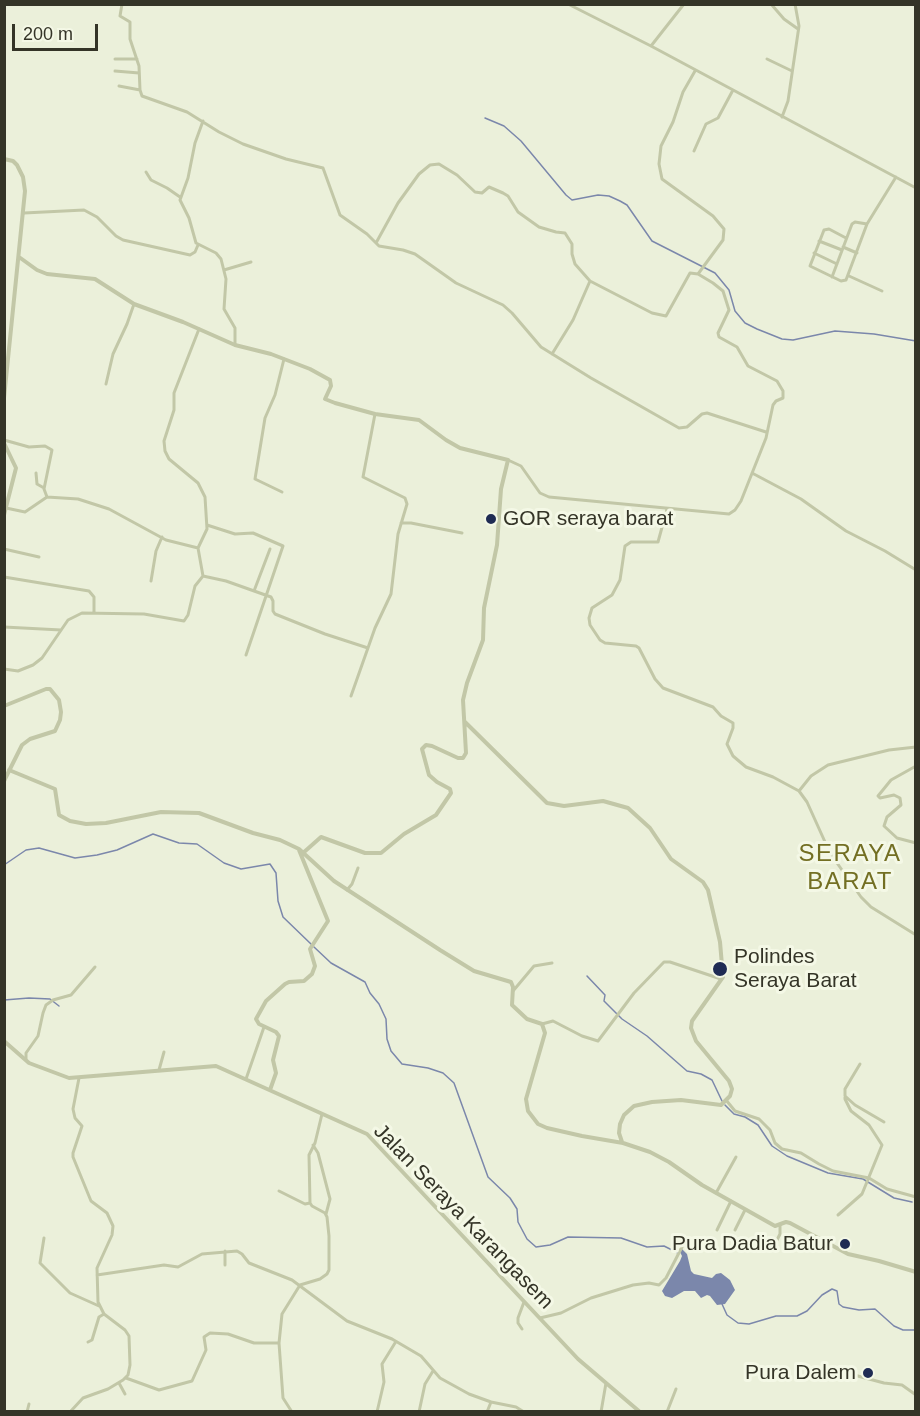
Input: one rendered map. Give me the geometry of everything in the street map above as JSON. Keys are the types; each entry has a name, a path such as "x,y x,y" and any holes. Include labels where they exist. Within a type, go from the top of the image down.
{"street":[{"path":"122,4 120,15 130,22 130,39 137,59 142,96 177,107 243,144 286,159 323,168 340,215 376,243 384,248 415,254 456,283 503,305 536,342 552,354 681,428 687,427 697,417 707,412 765,430 766,433"},
{"path":"568,4 915,188"},
{"path":"651,46 684,4"},
{"path":"771,4 784,19 798,29"},
{"path":"782,117 788,101 798,29 799,20 795,4"},
{"path":"115,60 137,59"},
{"path":"766,59 792,71"},
{"path":"695,70 683,92 673,122 661,146 658,164 662,179 713,216 724,229 723,240 698,274"},
{"path":"115,71 139,73"},
{"path":"119,86 140,90"},
{"path":"694,151 706,124 718,118 733,90"},
{"path":"180,198 188,178 195,143 203,122"},
{"path":"4,159 15,163 23,177 25,191 4,399"},
{"path":"19,257 47,274 98,280 134,304 235,345 284,359 329,378 332,386 326,399 375,414 419,420 446,441 460,448 507,460 524,468 538,490 546,497 727,515 731,514 741,501 766,433 773,405 784,397 782,386 774,379 749,367 739,349 718,336 728,311 721,289 698,274 690,273 665,317 618,297 590,281 575,264 572,244 566,233 539,227 518,212 508,196 489,187 482,193 475,192 457,175 439,164 430,165 419,174 398,203 376,243"},
{"path":"146,172 152,180 180,198 198,245 219,255 226,279 224,309 235,328 235,345"},
{"path":"846,238 826,229 822,232 810,266 844,281 849,276 867,224 896,177"},
{"path":"24,213 84,210 97,217 123,240 190,255 195,252 198,245"},
{"path":"832,277 854,223 867,224"},
{"path":"819,241 857,253"},
{"path":"814,254 837,264"},
{"path":"224,270 251,262"},
{"path":"849,276 882,291"},
{"path":"552,354 573,320 590,281"},
{"path":"106,384 112,354 134,304"},
{"path":"4,669 18,671 33,665 42,658 72,617 82,613 136,613 184,621 187,618 195,586 203,576 198,548 206,536 207,508 198,483 169,459 164,447 174,410 174,393 199,329"},
{"path":"282,492 255,479 265,418 284,359"},
{"path":"351,696 379,618 391,594 398,534 406,508 406,500 363,477 375,414"},
{"path":"4,441 29,447 44,446 52,449 44,488 47,497"},
{"path":"4,441 16,468 4,515"},
{"path":"301,851 321,837 365,853 381,853 404,834 430,819 440,810 451,791 429,775 423,748 429,745 458,758 463,758 466,750 463,700 466,683 483,639 484,608 495,552 501,489 507,460"},
{"path":"36,473 37,484 44,488"},
{"path":"752,473 801,499 846,531 885,550 915,570"},
{"path":"6,508 25,512 47,497 67,497 101,505 172,542 198,548"},
{"path":"667,509 658,542 631,542 625,546 620,580 612,595 592,608 589,618 590,625 604,643 639,648 655,679 663,688 713,707 721,716 733,723 734,727 727,747 737,761 799,791 807,802 830,853 861,897 871,907 915,935"},
{"path":"401,523 462,533"},
{"path":"207,525 235,534 253,533 282,545 246,655"},
{"path":"151,581 156,550 162,537"},
{"path":"4,549 39,557"},
{"path":"254,591 270,549"},
{"path":"203,576 216,578 273,599 272,609 275,614 368,648"},
{"path":"4,577 89,591 94,597 93,612"},
{"path":"4,627 61,630"},
{"path":"4,706 46,689 53,691 61,705 60,720 55,731 24,743 4,781"},
{"path":"465,722 547,803 564,806 588,802 611,802 624,806 640,818 671,859 706,885 720,942 723,980 698,1012 692,1021 691,1028 696,1041 729,1081 731,1092 721,1105 681,1100 640,1104 624,1115 618,1129 623,1143"},
{"path":"799,791 812,776 828,765 889,750 915,747"},
{"path":"915,766 891,780 878,796 881,798 896,796 901,799 901,805 887,817 884,826 897,838 915,843"},
{"path":"9,770 56,789 59,815 70,821 86,824 105,823 161,812 199,813 253,833 280,840 301,851 347,890 462,964 474,971 510,981 513,985 512,1005 527,1019 542,1024 553,1021 596,1041 615,1022 634,993 664,962 723,980"},
{"path":"270,1090 276,1073 273,1060 279,1039 276,1032 264,1027 256,1020 266,1001 287,982 304,981 312,974 315,966 310,949 328,924 328,917 301,851"},
{"path":"347,890 358,868"},
{"path":"512,993 534,966 552,963"},
{"path":"26,1061 26,1053 38,1036 46,1005 52,1000 71,995 95,967"},
{"path":"542,1024 545,1036 526,1099 530,1115 538,1124 547,1128 623,1143 663,1158 716,1193 775,1226 790,1223 848,1254 915,1272"},
{"path":"246,1079 264,1027"},
{"name":"Jalan Seraya Karangasem","path":"4,1041 26,1061 57,1075 79,1078 213,1065 322,1113 372,1138 403,1175 578,1359 640,1412"},
{"path":"159,1070 164,1052"},
{"path":"838,1215 862,1194 882,1145 869,1125 849,1109 844,1095 845,1089 860,1064"},
{"path":"79,1078 73,1109 75,1118 82,1126 73,1157 91,1201 107,1213 113,1226 112,1235 98,1264 99,1307"},
{"path":"844,1095 854,1105 884,1122"},
{"path":"726,1101 735,1111 759,1119 770,1130 775,1143 782,1149 800,1152 833,1171 869,1178 887,1189 915,1197"},
{"path":"310,1203 309,1155 322,1113"},
{"path":"612,1141 619,1135"},
{"path":"292,1412 283,1398 279,1343 283,1310 300,1285 320,1279 328,1273 329,1236 326,1214 330,1199 318,1153 313,1145"},
{"path":"716,1193 736,1157"},
{"path":"279,1191 305,1204 310,1203 326,1214"},
{"path":"717,1230 731,1201"},
{"path":"735,1230 746,1209"},
{"path":"775,1244 780,1234 780,1226"},
{"path":"44,1238 40,1263 70,1293 99,1307 104,1314 127,1331 130,1339 130,1369 126,1378 83,1398 70,1412"},
{"path":"540,1318 561,1313 591,1298 633,1285 649,1283 658,1285 666,1278 682,1247"},
{"path":"225,1251 225,1265"},
{"path":"97,1275 166,1265 178,1267 200,1254 239,1251 251,1264 287,1277 300,1285 347,1321 395,1342 424,1358 440,1378 491,1402 516,1407 524,1412"},
{"path":"522,1329 518,1318 524,1302"},
{"path":"88,1342 92,1340 99,1317 104,1314"},
{"path":"126,1378 159,1390 192,1381 206,1350 204,1337 210,1333 224,1333 254,1343 279,1343"},
{"path":"377,1412 384,1385 382,1362 395,1342"},
{"path":"850,1369 854,1376 876,1382 902,1385 915,1395"},
{"path":"418,1412 425,1384 433,1371"},
{"path":"119,1383 125,1394"},
{"path":"601,1412 606,1383"},
{"path":"667,1412 676,1389"},
{"path":"487,1412 491,1402"},
{"path":"27,1412 29,1404"}],"water":[{"path":"682,1249 687,1254 691,1271 694,1274 712,1278 721,1273 730,1280 735,1290 725,1304 717,1305 710,1296 701,1298 695,1291 684,1291 672,1298 665,1296 662,1291 680,1261"}],"waterway":[{"path":"485,118 504,126 521,141 572,200 598,195 609,196 620,201 627,205 652,241 715,273 729,290 735,311 745,323 782,339 793,340 835,331 874,334 916,341"},
{"path":"4,865 26,850 39,848 75,858 117,850 153,834 179,843 197,844 224,863 241,869 270,864 276,873 278,901 283,917 311,944"},
{"path":"314,947 331,963 365,982 386,1019 387,1039 391,1051 402,1064 443,1073 454,1083 488,1177 510,1198 517,1209 518,1222 527,1239 536,1247 550,1245 568,1237 621,1238 647,1247 664,1246 678,1253"},
{"path":"587,976 605,995 604,1001 622,1019 647,1036 687,1071 701,1074 712,1080 722,1101"},
{"path":"4,1000 50,999 59,1006"},
{"path":"725,1105 734,1114 745,1117 758,1125 772,1146 787,1156 828,1173 863,1179 894,1198 912,1202"},
{"path":"722,1304 727,1315 738,1323 749,1324 776,1316 797,1316 807,1311 822,1295 832,1289 837,1291 839,1304 843,1307 859,1310 875,1309 894,1326 903,1330 916,1330"}],"place":[{"name":"GOR seraya barat","path":"491,519"},
{"name":"Polindes Seraya Barat","path":"720,969"},
{"name":"Pura Dadia Batur","path":"845,1244"},
{"name":"Pura Dalem","path":"868,1373"}],"district":[{"name":"SERAYA BARAT","path":"850,868"}]}
